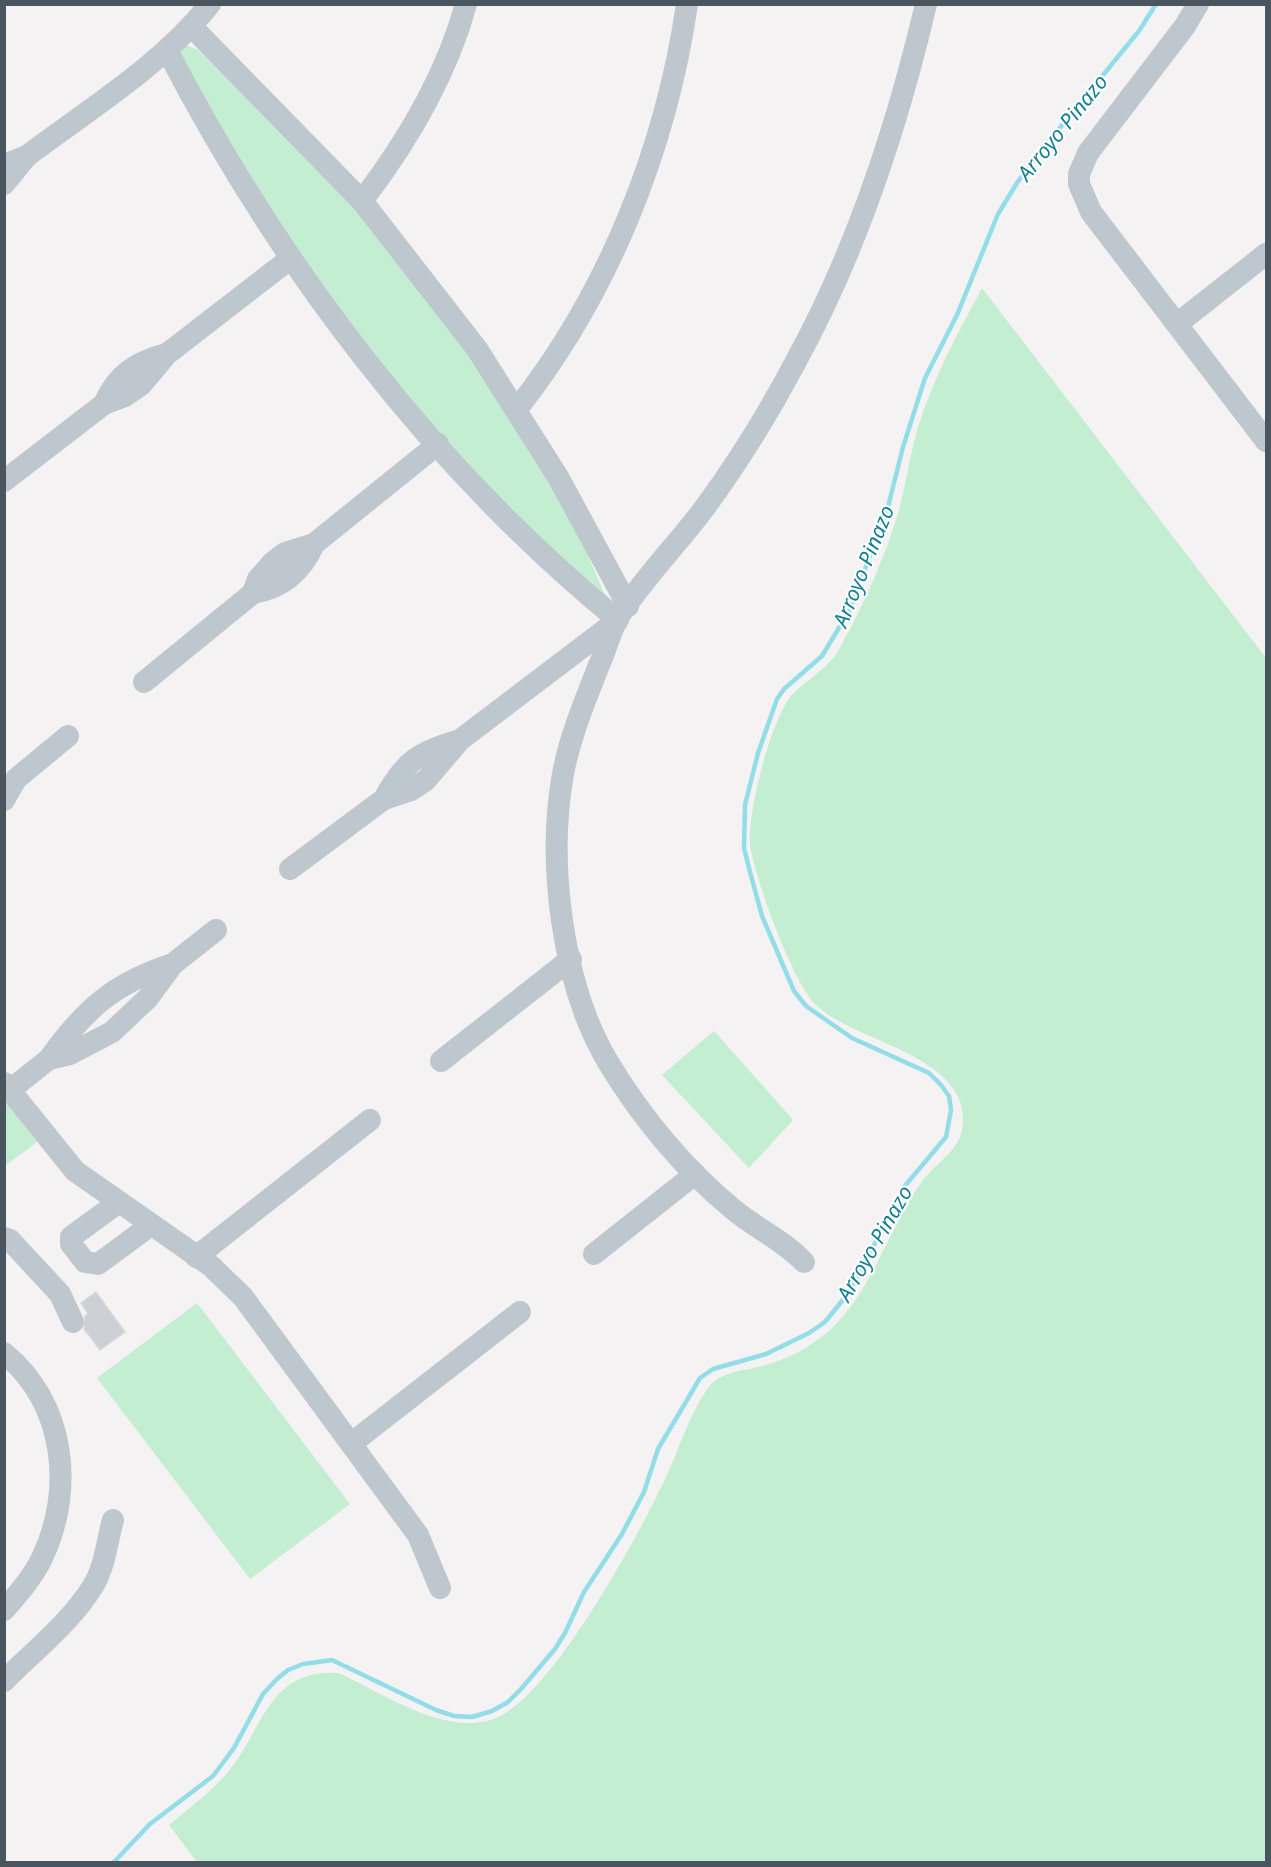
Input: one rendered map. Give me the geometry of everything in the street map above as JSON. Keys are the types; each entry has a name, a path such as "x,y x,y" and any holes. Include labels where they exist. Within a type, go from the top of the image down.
{"street":[{"path":"4,184 27,156 167,50 192,27 210,4"},
{"path":"362,201 417,121 445,65 466,4"},
{"path":"517,409 568,338 623,231 669,94 687,4"},
{"path":"804,1262 787,1244 736,1211 694,1174 644,1116 606,1059 587,1014 571,959 558,878 562,777 579,715 623,613 722,483 798,359 826,302 866,206 908,74 926,4"},
{"path":"1198,4 1185,26 1097,138 1079,174 1082,195 1091,212 1266,441"},
{"path":"192,27 362,201 477,349 517,409 582,519 623,613"},
{"path":"167,50 214,136 291,258 383,380 438,444 567,578 623,613"},
{"path":"4,165 27,156"},
{"path":"1177,324 1266,254"},
{"path":"4,481 104,404 115,381 131,367 167,354 291,258"},
{"path":"144,682 253,593 264,570 273,562 285,553 314,544 438,444"},
{"path":"290,869 384,799 411,790 426,780 460,740 623,613"},
{"path":"4,800 10,781 68,736"},
{"path":"216,930 173,964 148,998 112,1032 70,1054 49,1059 7,1086 75,1171 211,1266 243,1297 418,1535 440,1588"},
{"path":"441,1061 571,959"},
{"path":"49,1059 97,1001 120,985 173,964"},
{"path":"196,1257 370,1120"},
{"path":"594,1254 694,1174"},
{"path":"119,1202 71,1237 71,1244 85,1262 98,1264 151,1225"},
{"path":"4,1238 10,1240 60,1294 72,1322"},
{"path":"352,1443 519,1312"},
{"path":"4,1353 27,1376 46,1404 57,1440 61,1482 55,1523 41,1559 4,1610"},
{"path":"4,1681 72,1613 93,1586 100,1571 113,1520"}],"green space":[{"path":"186,45 198,50 275,123 373,229 501,398 580,537 607,600 517,516 474,471 391,377 352,328 281,228 241,164 179,56"},
{"path":"982,288 1266,658 1266,1862 197,1862 169,1825 227,1773 270,1705 296,1680 315,1674 339,1673 419,1712 462,1723 483,1722 502,1715 524,1699 571,1642 617,1570 653,1503 690,1420 708,1388 728,1374 769,1364 792,1355 813,1343 832,1328 862,1290 921,1183 960,1138 961,1105 951,1085 933,1068 836,1019 817,1006 807,994 776,930 767,905 753,861 750,831 762,768 783,708 791,696 834,657 865,598 895,523 914,442 926,404 948,353"},
{"path":"714,1031 793,1120 749,1168 662,1075"},
{"path":"4,1100 37,1142 5,1166 4,1166"},
{"path":"197,1303 350,1504 250,1579 97,1378"}],"building":[{"path":"96,1292 125,1332 100,1350 84,1329 85,1316 88,1314 81,1303"}],"waterway":[{"name":"Arroyo Pinazo","path":"114,1862 150,1824 213,1776 234,1748 263,1694 288,1670 303,1664 332,1660 436,1710 454,1716 472,1717 492,1711 508,1702 555,1649 565,1633 584,1592 622,1534 644,1492 658,1449 700,1378 713,1369 766,1354 809,1333 825,1322 850,1291 904,1187 946,1137 951,1110 949,1096 929,1073 852,1038 806,1006 794,991 762,916 750,872 744,848 745,805 758,753 777,699 784,689 822,656 849,611 887,511 903,447 925,378 957,315 998,214 1017,183 1139,31 1156,4"}]}
